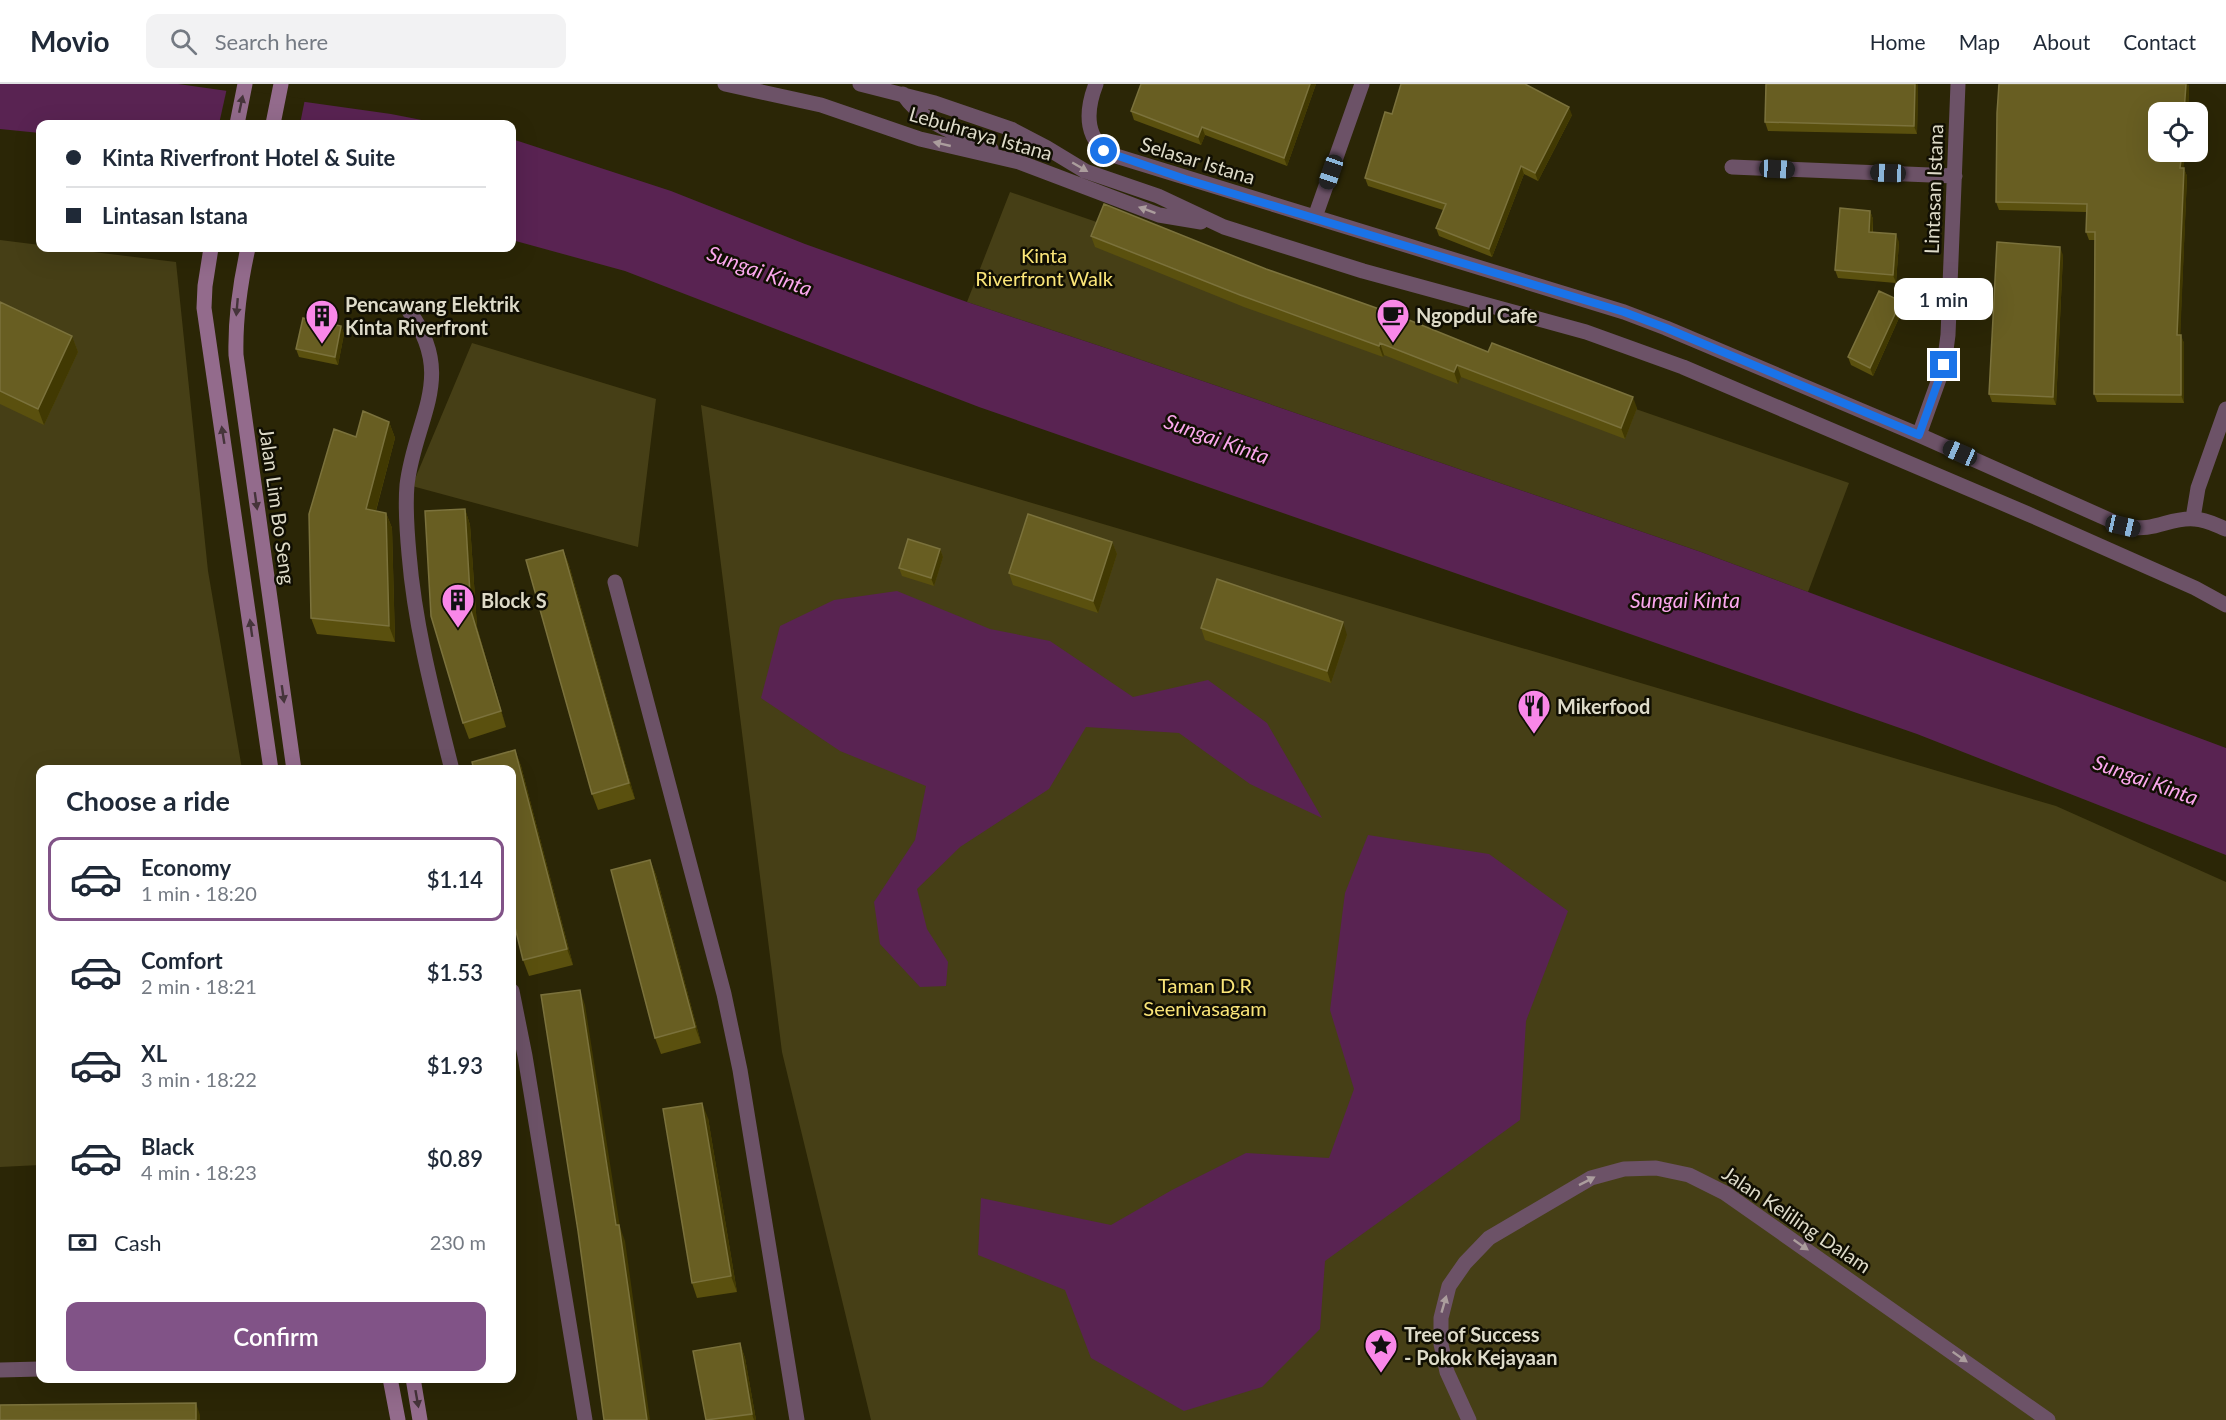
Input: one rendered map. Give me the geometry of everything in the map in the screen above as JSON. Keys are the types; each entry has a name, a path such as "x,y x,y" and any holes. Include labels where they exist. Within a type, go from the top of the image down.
{"main road":[{"path":"238,120 245,84"},
{"path":"274,120 281,84"},
{"path":"211,252 205,286 205,319 270,765"},
{"name":"Jalan Lim Bo Seng","path":"246,252 238,291 235,326 236,355 293,765"},
{"path":"391,1383 398,1420"},
{"path":"414,1383 420,1420"}],"street":[{"name":"Lebuhraya Istana","path":"725,84 821,105 921,139 1019,162 1159,214 1224,226"},
{"name":"Lebuhraya Istana","path":"860,84 935,103 1011,129 1085,171 1158,196 1224,226 1362,271 1586,332 1683,367 2028,514 2195,588 2226,605"},
{"name":"Selasar Istana","path":"1096,84 1089,109 1089,125 1094,139 1104,151 1185,179 1624,312 1919,435 2123,526 2139,530 2193,518"},
{"path":"1315,217 1362,84"},
{"name":"Lintasan Istana","path":"1919,435 1946,355 1958,84"},
{"path":"903,94 910,105 928,120 1019,162"},
{"path":"1732,167 1955,176"},
{"path":"409,311 426,338 433,371 431,394 414,450 407,486 407,525 412,591 424,662 451,765"},
{"path":"2226,409 2198,488 2193,518 2226,529"},
{"path":"615,582 724,994 740,1070 797,1420"},
{"path":"516,1011 585,1420"},
{"name":"Jalan Keliling Dalam","path":"1469,1420 1447,1372 1441,1344 1441,1318 1449,1286 1465,1263 1489,1238 1591,1178 1624,1169 1656,1168 1689,1175 1725,1192 2048,1420"},
{"path":"0,1370 36,1369"}],"green space":[{"name":"Kinta Riverfront Walk","path":"1010,192 1849,483 1808,592 1701,552 967,302"},
{"path":"0,240 36,244 36,252 93,252 176,262 208,571 241,765 36,765 36,1165 0,1167"},
{"path":"472,343 656,399 638,547 412,486"},
{"name":"Taman D.R Seenivasagam","path":"701,405 2056,806 2226,882 2226,1420 871,1420 782,1052"}],"water":[{"path":"0,84 178,84 422,120 36,120 36,133 0,129"},
{"name":"Sungai Kinta","path":"516,140 671,191 805,244 967,302 1701,552 2226,748 2226,855 1917,734 979,407 625,271 516,241"},
{"path":"897,591 990,629 1050,641 1133,697 1208,680 1267,723 1322,818 1250,784 1179,733 1086,727 1049,789 960,847 917,889 927,929 948,962 946,986 920,987 880,944 874,902 915,840 926,786 840,751 761,698 780,626 834,600"},
{"path":"1368,835 1489,854 1568,911 1526,1021 1520,1120 1325,1261 1320,1329 1262,1387 1184,1411 1091,1358 1065,1290 978,1255 981,1198 1111,1225 1172,1190 1246,1153 1329,1158 1354,1089 1330,1010 1345,893"}],"pier":[{"path":"227,88 305,99 301,120 220,120"}],"building":[{"path":"1141,84 1310,84 1284,158 1202,127 1198,137 1131,111"},
{"path":"1401,84 1525,84 1569,107 1535,173 1521,166 1489,249 1436,228 1446,204 1365,178 1385,112 1392,114"},
{"path":"1766,84 1915,84 1914,126 1765,122"},
{"path":"1999,84 2186,84 2185,102 2148,102 2148,162 2181,162 2180,168 2184,168 2177,335 2181,335 2181,395 2094,394 2095,232 2086,232 2087,204 1996,202"},
{"path":"1104,204 1266,269 1399,316 1488,352 1492,343 1633,397 1621,428 1457,365 1454,372 1380,343 1379,346 1240,295 1091,236"},
{"path":"1840,208 1870,211 1869,232 1896,234 1893,275 1835,270"},
{"path":"1997,242 2060,247 2053,397 1989,394"},
{"path":"1879,291 1901,301 1870,368 1848,357"},
{"path":"0,302 72,336 38,409 0,391"},
{"name":"Pencawang Elektrik Kinta Riverfront","path":"303,318 341,326 335,357 296,349"},
{"path":"363,411 389,422 366,509 386,513 389,626 311,618 309,514 334,429 356,437"},
{"name":"Block S","path":"465,509 471,611 501,711 463,723 431,616 425,511"},
{"path":"1028,514 1112,542 1093,601 1009,573"},
{"path":"908,539 940,549 931,578 899,568"},
{"path":"563,550 629,783 592,794 526,560"},
{"path":"1217,579 1343,622 1327,671 1201,628"},
{"path":"515,750 567,949 523,960 516,931 516,765 473,765 472,762"},
{"path":"650,860 695,1027 655,1038 611,870"},
{"path":"580,990 616,1225 619,1225 647,1420 604,1420 578,1231 541,995"},
{"path":"702,1103 731,1276 692,1283 663,1109"},
{"path":"740,1343 752,1414 706,1420 693,1351"},
{"path":"196,1403 196,1420 0,1420 0,1405"}],"place":[{"name":"Ngopdul Cafe","path":"1393,344"},
{"name":"Pencawang Elektrik Kinta Riverfront","path":"322,345"},
{"name":"Block S","path":"458,629"},
{"name":"Mikerfood","path":"1534,735"},
{"name":"Tree of Success - Pokok Kejayaan","path":"1381,1374"}],"route":[{"path":"1104,151 1185,179 1624,312 1919,435 1944,365"}]}
